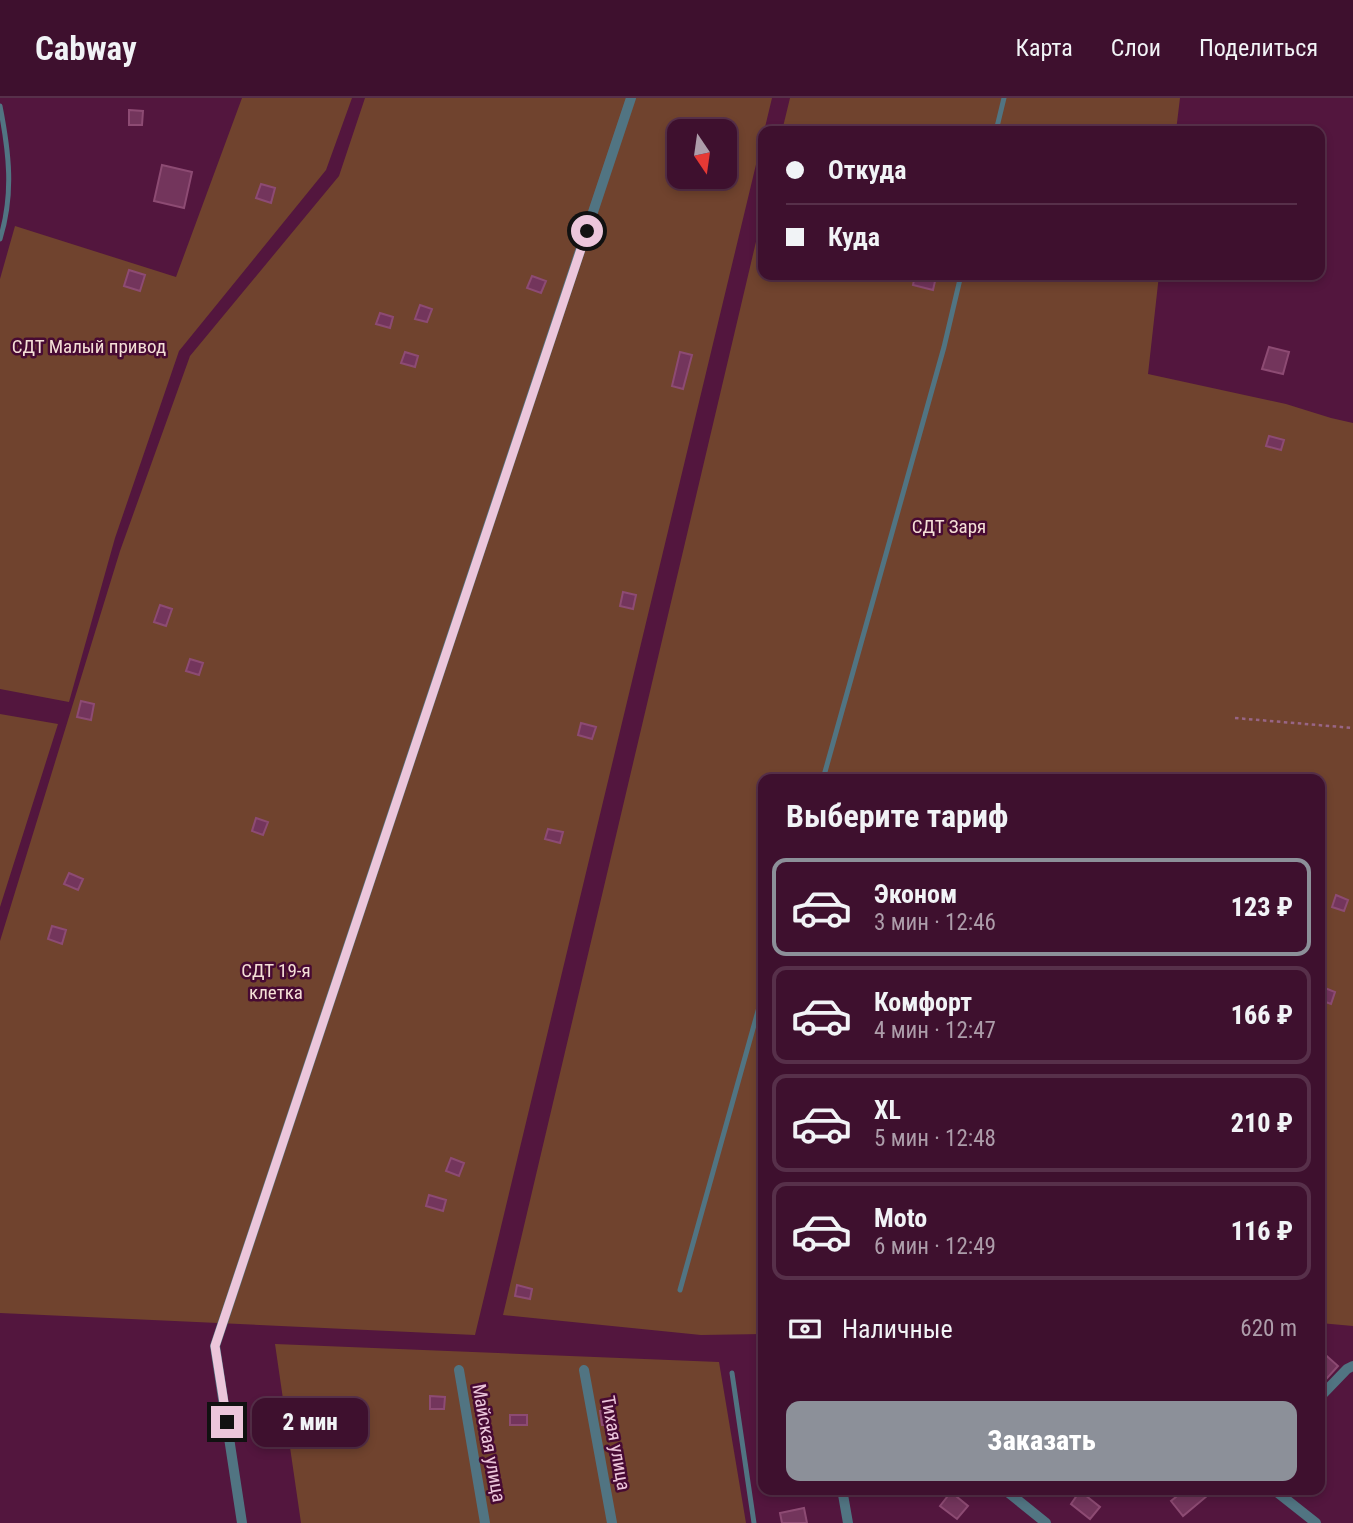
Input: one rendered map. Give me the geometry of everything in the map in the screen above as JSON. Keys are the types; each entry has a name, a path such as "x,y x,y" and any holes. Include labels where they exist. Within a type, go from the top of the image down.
{"street":[{"path":"242,1523 215,1346 631,98"},
{"path":"1325,1392 1353,1366"},
{"name":"Майская улица","path":"459,1370 485,1523"},
{"name":"Тихая улица","path":"584,1370 612,1523"},
{"path":"843,1495 848,1523"},
{"path":"1011,1495 1046,1523"},
{"path":"1281,1495 1316,1523"}],"lane":[{"path":"997,126 1004,98"},
{"path":"0,106 8,145 10,178 5,222 0,239"},
{"path":"824,774 944,347 960,280"},
{"path":"680,1290 758,1011"},
{"path":"732,1373 754,1523"}],"path":[{"path":"1235,718 1353,728"}],"green space":[{"name":"СДТ Малый привод","path":"242,98 352,98 326,170 179,351 115,538 69,702 0,689 0,279 15,226 176,277"},
{"name":"СДТ 19-я клетка","path":"365,98 772,98 765,126 758,126 758,156 475,1335 0,1313 0,941 120,551 190,356 339,176"},
{"path":"790,98 1180,98 1177,126 783,126"},
{"name":"СДТ Заря","path":"758,233 758,280 1158,280 1148,374 1286,404 1353,423 1353,1326 1325,1323 1325,774 758,774 758,1334 701,1335 503,1315"},
{"path":"0,714 58,724 0,907"},
{"path":"275,1344 719,1362 746,1523 301,1523"}],"building":[{"path":"129,110 143,111 142,125 129,125"},
{"path":"162,165 192,172 184,208 154,201"},
{"path":"261,184 275,188 271,203 256,198"},
{"path":"129,270 145,275 140,291 124,286"},
{"path":"532,276 546,281 541,293 527,288"},
{"path":"914,280 935,280 933,290 913,285"},
{"path":"420,305 432,309 427,322 415,319"},
{"path":"380,313 393,317 390,328 376,324"},
{"path":"1269,347 1289,352 1283,374 1262,369"},
{"path":"405,352 418,356 415,367 401,363"},
{"path":"680,352 692,355 683,389 672,386"},
{"path":"1269,436 1284,440 1281,450 1266,446"},
{"path":"623,592 636,595 633,609 620,606"},
{"path":"160,605 172,609 166,626 154,622"},
{"path":"190,659 203,663 199,675 186,671"},
{"path":"81,701 94,704 91,720 77,717"},
{"path":"581,723 596,727 592,739 578,735"},
{"path":"256,818 268,822 263,835 252,831"},
{"path":"548,829 563,832 560,843 545,839"},
{"path":"69,873 83,879 78,890 64,884"},
{"path":"1336,895 1348,900 1344,911 1332,907"},
{"path":"52,926 66,930 62,944 48,939"},
{"path":"1325,988 1335,992 1331,1004 1325,1002"},
{"path":"451,1158 464,1163 459,1176 446,1171"},
{"path":"429,1195 446,1200 443,1211 426,1206"},
{"path":"517,1285 532,1289 530,1299 515,1296"},
{"path":"1325,1354 1338,1366 1325,1380"},
{"path":"430,1396 445,1397 444,1409 430,1409"},
{"path":"600,1411 614,1412 614,1425 602,1425"},
{"path":"510,1415 527,1415 527,1425 510,1425"},
{"path":"949,1495 955,1495 968,1506 957,1519 940,1506"},
{"path":"1077,1495 1085,1495 1100,1507 1090,1519 1071,1504"},
{"path":"1178,1495 1207,1496 1183,1516 1171,1501"},
{"path":"804,1508 807,1523 782,1523 780,1513"}],"route":[{"path":"227,1422 215,1346 587,231"}]}
